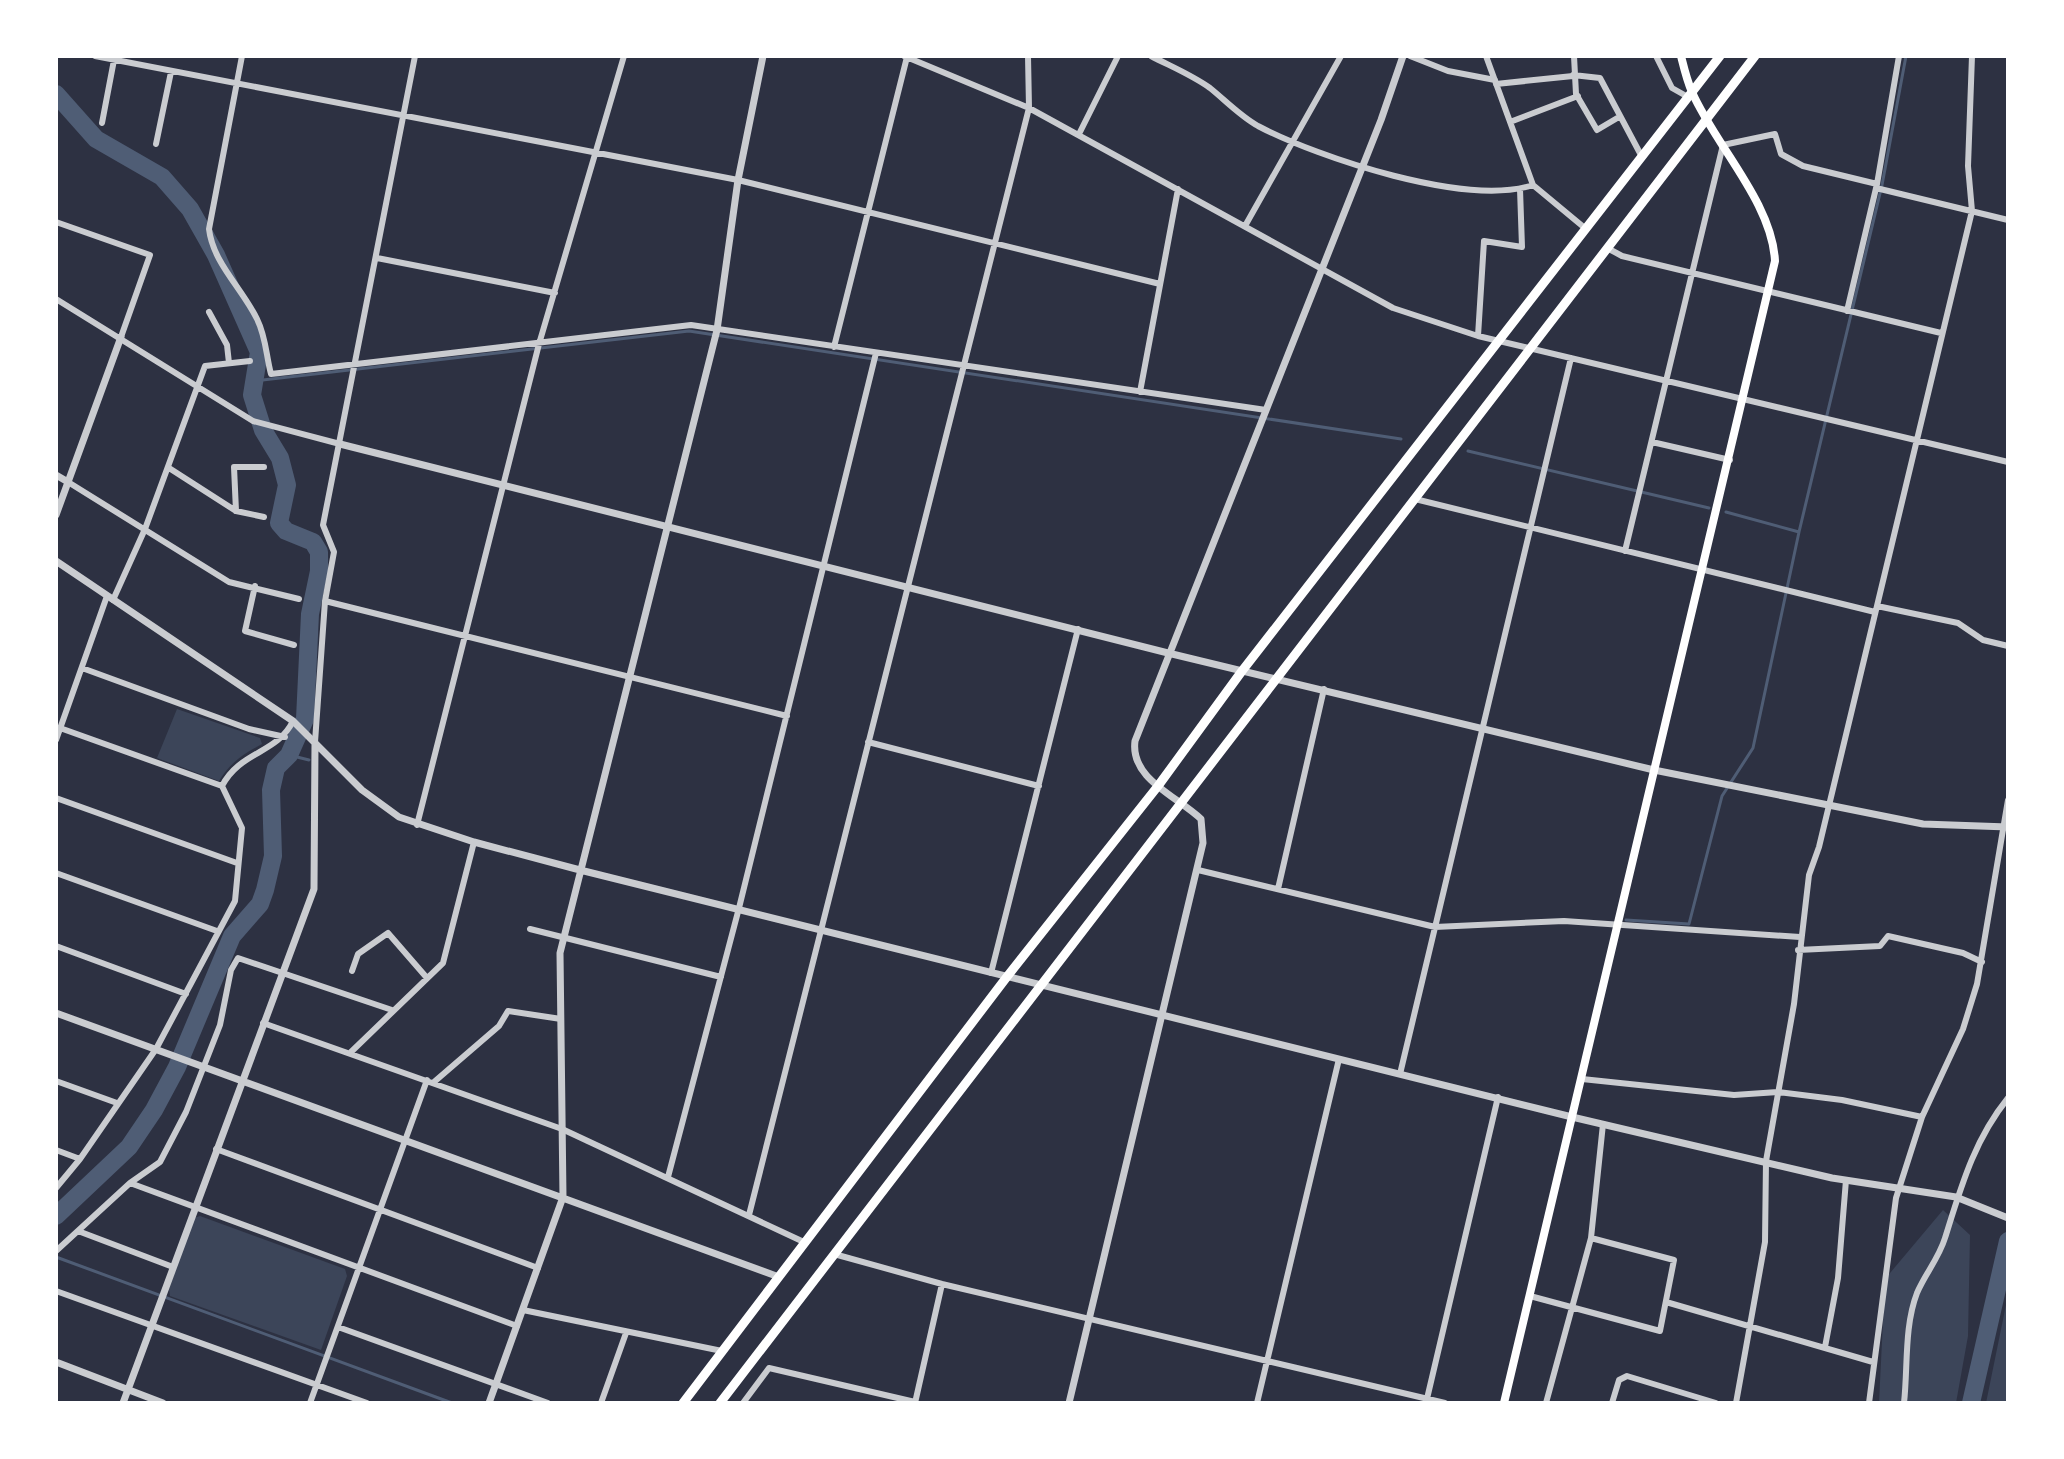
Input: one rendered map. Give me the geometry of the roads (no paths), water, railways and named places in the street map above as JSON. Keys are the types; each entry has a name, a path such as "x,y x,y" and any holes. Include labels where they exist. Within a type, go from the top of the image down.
{"highway":[{"path":"683,1403 1006,978 1158,786 1242,671 1720,56"},
{"path":"720,1403 1709,120 1755,56"}],"main road":[{"path":"1504,1403 1770,292 1775,245 1709,120 1690,95 1681,56"}],"street":[{"path":"95,56 738,180 1160,284"},
{"path":"242,56 212,206 211,245 267,340 271,374 691,325 1266,410"},
{"path":"123,1403 193,1207 314,889 315,742 325,601 334,552 323,525 415,56"},
{"path":"417,825 539,344 624,56"},
{"path":"489,1403 563,1197 559,967 563,938 717,330 738,180 763,56"},
{"path":"749,1215 1029,108 1028,56"},
{"path":"1079,134 1110,66 1118,56"},
{"path":"1151,56 1207,86 1254,124 1294,143 1441,187 1482,191 1520,189 1533,185"},
{"path":"1245,226 1341,56"},
{"path":"1069,1403 1198,870 1204,831 1201,819 1140,770 1133,752 1168,653 1322,270 1403,56"},
{"path":"1410,56 1448,71 1496,82 1573,76 1600,78 1642,157"},
{"path":"1486,56 1533,185 1586,229"},
{"path":"1574,56 1573,76 1578,96 1597,130 1619,117"},
{"path":"1656,56 1672,88 1690,95"},
{"path":"1847,311 1876,186 1899,56"},
{"path":"1736,1403 1765,1242 1766,1161 1794,1004 1809,875 1819,847 1972,211 1968,166 1972,56"},
{"path":"834,347 906,57 1029,108 1393,308 1478,336 2008,462"},
{"path":"102,123 114,58"},
{"path":"156,144 171,72"},
{"path":"1510,122 1578,96"},
{"path":"1625,551 1723,145 1775,134 1781,154 1803,166 2008,220"},
{"path":"1140,392 1178,189"},
{"path":"1478,336 1484,241 1522,247 1520,189"},
{"path":"56,222 150,255 56,515"},
{"path":"1609,249 1622,256 1941,333"},
{"path":"377,258 555,293"},
{"path":"57,301 121,337 253,421 279,429 1168,653 1654,770 1923,824 2005,828"},
{"path":"209,312 227,345 229,363"},
{"path":"668,1177 739,908 876,353"},
{"path":"1400,1074 1571,358"},
{"path":"56,740 110,598 145,529 205,366 250,361"},
{"path":"1652,442 1730,460"},
{"path":"236,511 234,467 264,467"},
{"path":"169,468 236,511 264,517"},
{"path":"56,475 229,582 299,599"},
{"path":"1415,499 1704,572 1876,609 1958,623 1983,640 2008,646"},
{"path":"56,561 294,722 362,790 417,825 580,870 1006,978 1572,1117 1846,1180 1959,1198 2008,1218"},
{"path":"255,586 245,631 294,645"},
{"path":"325,601 787,716"},
{"path":"991,973 1078,629"},
{"path":"82,668 249,729 285,737"},
{"path":"1278,889 1324,689"},
{"path":"222,786 243,759 285,737 294,722"},
{"path":"56,1188 158,1050 235,901 242,828 222,786 60,728"},
{"path":"868,742 1039,786"},
{"path":"56,798 237,863"},
{"path":"1869,1403 1899,1189 1922,1117 1963,1029 1982,962 1997,851 2005,828 2008,800"},
{"path":"351,1052 443,963 474,842"},
{"path":"1997,851 2008,854"},
{"path":"1198,870 1435,927 1564,921 1800,937"},
{"path":"56,873 217,931"},
{"path":"530,929 721,977"},
{"path":"352,971 358,954 388,933 427,978"},
{"path":"1798,950 1880,946 1888,936 1963,953 1982,962"},
{"path":"56,946 186,994"},
{"path":"56,1251 130,1183 160,1162 186,1112 220,1025 231,970 238,958 392,1010"},
{"path":"310,1403 380,1208 430,1081 499,1026 508,1011 561,1019"},
{"path":"56,1013 779,1277"},
{"path":"263,1023 562,1129 806,1243"},
{"path":"1257,1403 1339,1059"},
{"path":"1582,1079 1734,1095 1778,1092 1842,1100 1922,1117"},
{"path":"56,1081 117,1103"},
{"path":"1426,1401 1498,1097"},
{"path":"1904,1403 1907,1344 1917,1293 1944,1241 1993,1117 2008,1098"},
{"path":"1546,1403 1591,1238 1603,1124"},
{"path":"216,1149 538,1268"},
{"path":"56,1150 80,1159"},
{"path":"1825,1347 1838,1278 1846,1180"},
{"path":"130,1183 517,1326"},
{"path":"78,1231 173,1267"},
{"path":"1530,1296 1660,1331 1674,1260 1591,1238"},
{"path":"834,1254 942,1284 1426,1401 1445,1403"},
{"path":"743,1403 769,1368 915,1402 942,1284"},
{"path":"56,1291 367,1403"},
{"path":"1666,1302 1750,1323 1873,1362"},
{"path":"523,1310 722,1351"},
{"path":"338,1327 548,1403"},
{"path":"601,1403 626,1333"},
{"path":"56,1362 163,1403"},
{"path":"1612,1403 1619,1380 1627,1376 1716,1403"}],"waterway":[{"path":"1626,920 1689,924 1722,796 1753,748 1799,532 1882,185 1906,56"},
{"path":"56,94 96,139 162,177 190,209 216,255 259,352 252,395 263,430 280,458 287,485 279,523 286,531 313,542 319,552 319,571 310,614 305,719 289,755 276,768 271,790 273,856 260,904 232,936 177,1067 154,1110 129,1147 56,1216"},
{"path":"253,381 689,331 1401,439"},
{"path":"1468,451 1709,508"},
{"path":"1726,512 1799,532"},
{"path":"289,755 309,760"},
{"path":"1971,1403 2008,1241"},
{"path":"56,1257 452,1403"}]}
